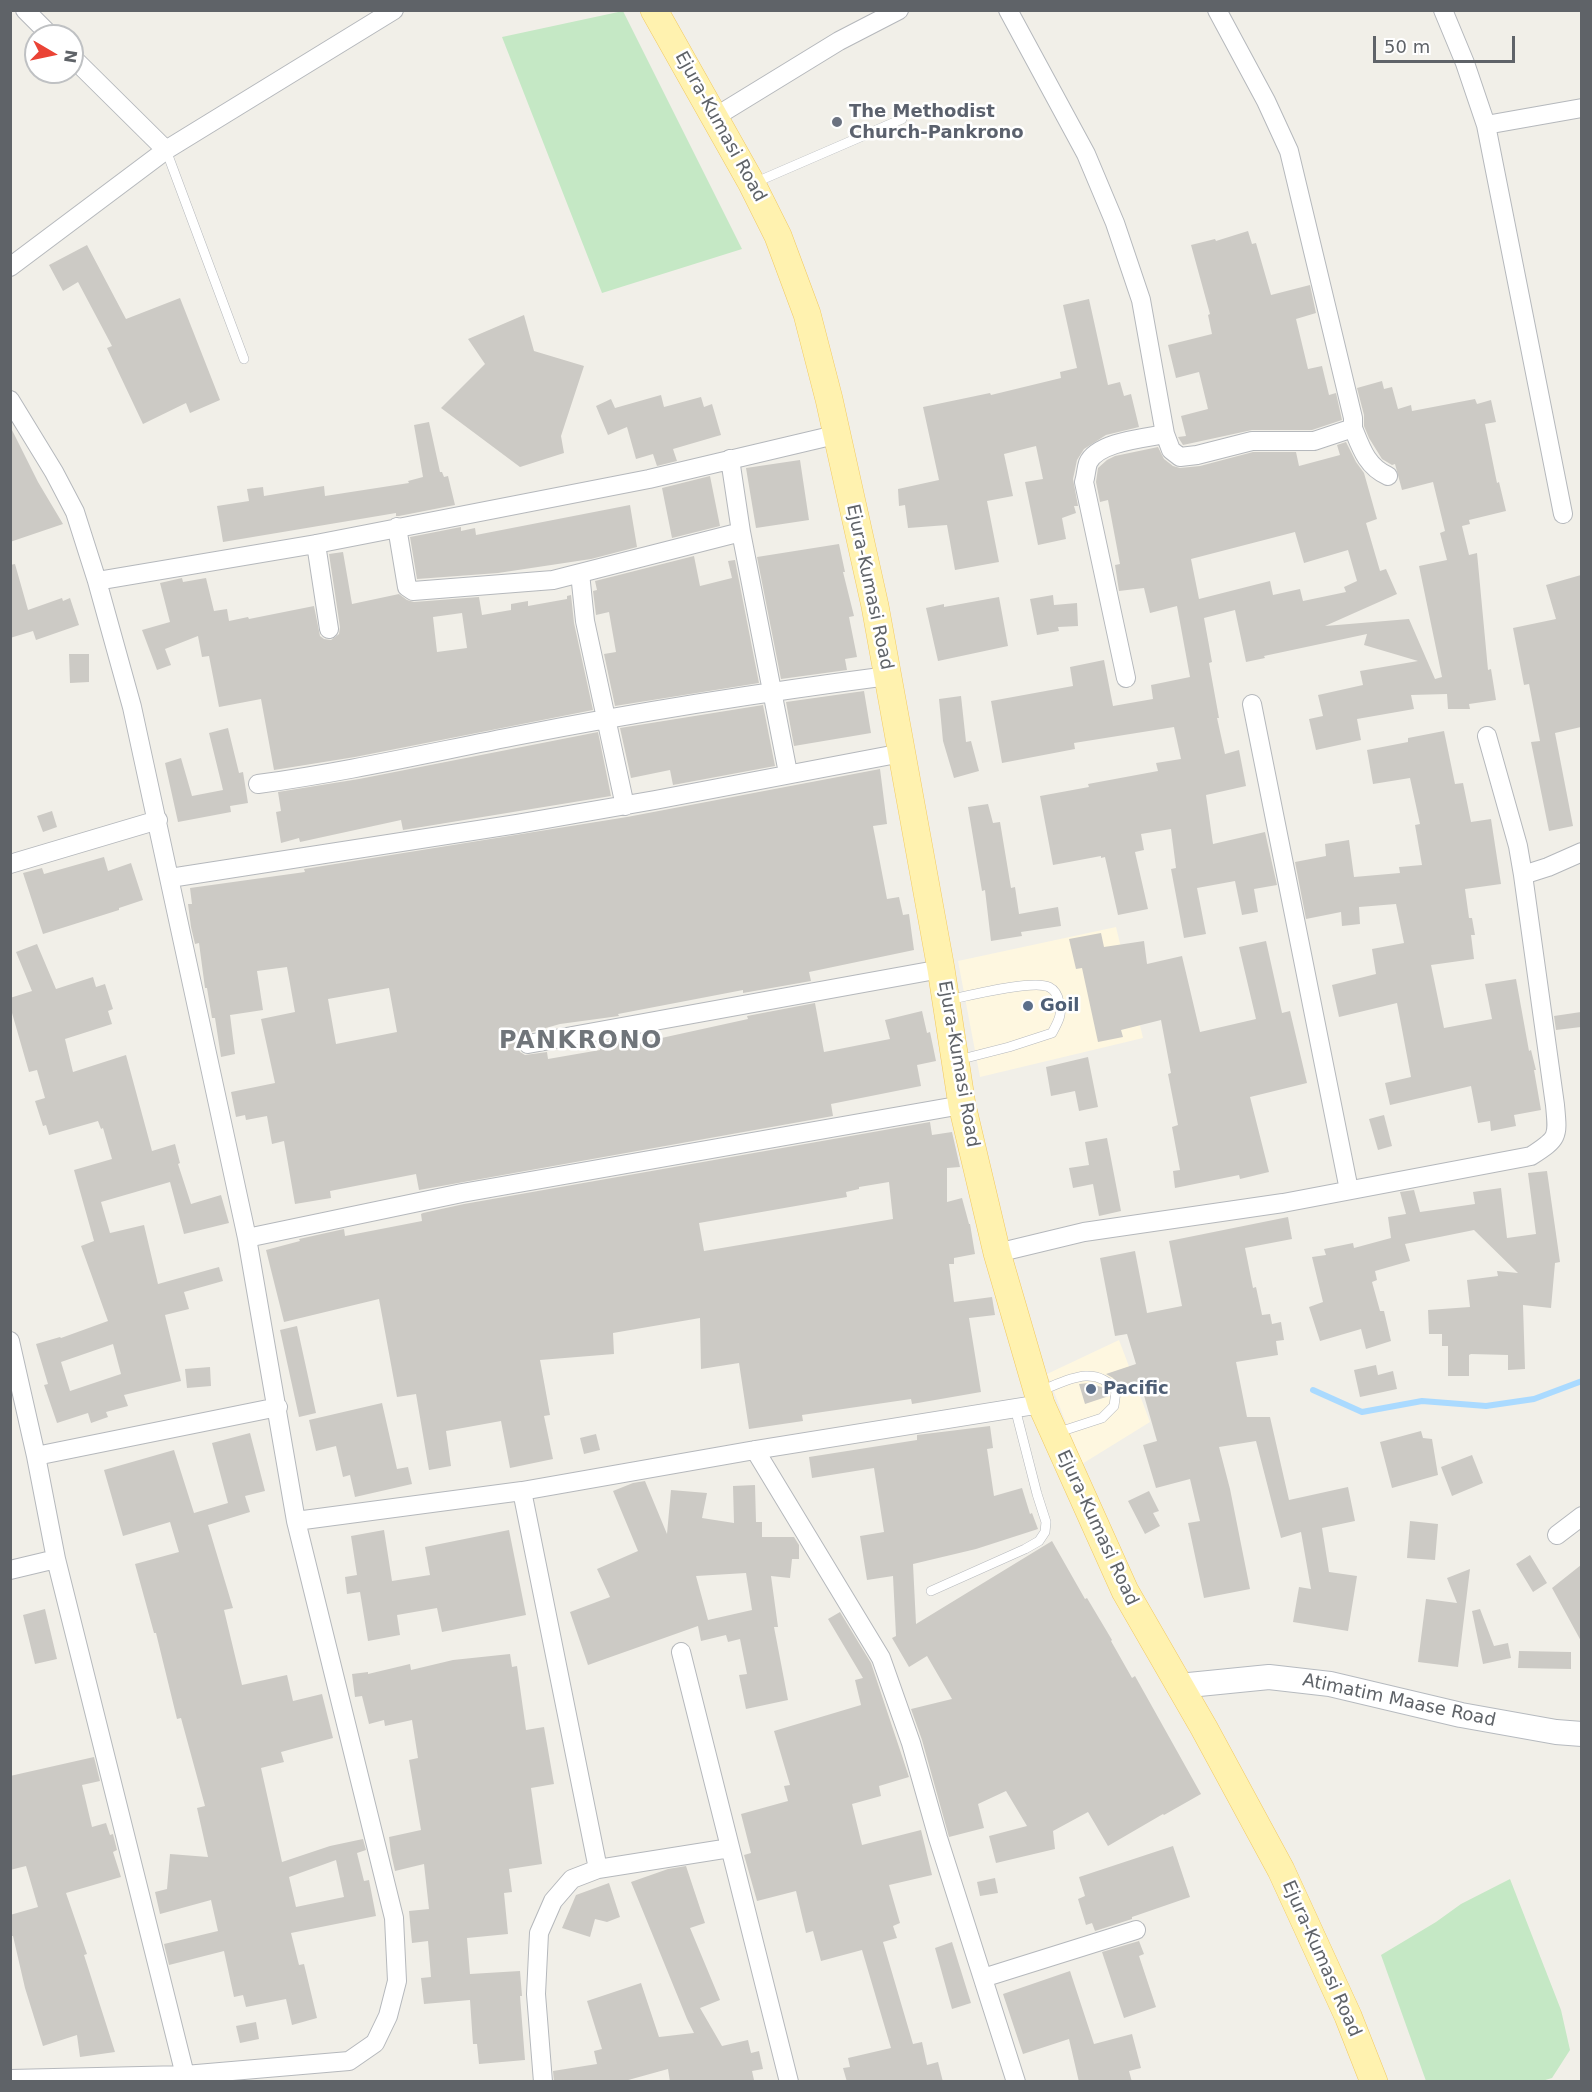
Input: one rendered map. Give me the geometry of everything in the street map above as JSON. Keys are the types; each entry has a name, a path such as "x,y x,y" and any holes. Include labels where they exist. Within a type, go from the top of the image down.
{"main road":[{"name":"Ejura-Kumasi Road","path":"654,10 752,184 778,236 807,314 829,399 888,676 941,969 962,1105 1031,1401 1053,1434 1125,1591 1281,1870 1348,2016 1374,2082"},
{"name":"Atimatim Maase Road","path":"1179,1686 1279,1678 1329,1684 1461,1716 1581,1734"}],"street":[{"path":"26,10 39,24"},
{"path":"10,267 166,150 394,10"},
{"path":"715,117 839,42 899,10"},
{"path":"1008,10 1086,154 1115,223 1141,300 1166,434 1172,450 1180,457 1252,441 1314,441 1353,428"},
{"path":"1217,10 1266,101 1289,151 1353,418 1353,428 1364,455 1378,471 1388,476"},
{"path":"1443,10 1465,63 1486,125 1563,514"},
{"path":"84,69 166,150"},
{"path":"1486,125 1581,108"},
{"path":"10,400 54,472 75,512 132,707 248,1238 296,1521 394,1918 397,1981 387,2016 375,2043 349,2061 185,2075 10,2079"},
{"path":"1126,678 1084,482 1088,462 1098,453 1115,444 1166,434"},
{"path":"97,581 316,544 649,479 835,435"},
{"path":"730,459 741,532 788,773"},
{"path":"397,527 407,587 413,591 553,580 741,532"},
{"path":"316,544 329,629"},
{"path":"580,573 585,621 625,806"},
{"path":"258,784 320,776 523,735 773,691 888,676"},
{"path":"1252,704 1349,1190"},
{"path":"997,1253 1084,1232 1283,1203 1531,1156 1551,1143 1557,1128 1555,1105 1523,875 1518,846 1487,736"},
{"path":"170,878 625,806 902,753"},
{"path":"10,864 158,820"},
{"path":"1523,875 1581,852"},
{"path":"528,1044 941,969"},
{"path":"248,1238 462,1193 962,1105"},
{"path":"10,1341 56,1559 185,2075"},
{"path":"296,1521 522,1491 1031,1401"},
{"path":"36,1456 278,1407"},
{"path":"755,1450 881,1658 912,1743 938,1838 1016,2082"},
{"path":"522,1491 598,1869"},
{"path":"1557,1535 1581,1516"},
{"path":"10,1570 56,1559"},
{"path":"681,1653 789,2082"},
{"path":"543,2082 536,1994 539,1933 553,1902 572,1879 598,1869 730,1848"},
{"path":"983,1978 1136,1930"}],"lane":[{"path":"752,184 902,119"},
{"path":"166,150 244,359"},
{"path":"946,1000 1030,984 1048,986 1054,991 1061,1009 1059,1020 1052,1033 1009,1047 955,1060"},
{"path":"931,1591 1039,1541 1045,1532 1046,1522 1037,1494 1031,1401 1078,1376 1093,1376 1109,1382 1116,1391 1114,1406 1102,1418 1053,1434"}],"shaded area":[{"path":"1116,927 1143,1038 980,1077 958,961"},
{"path":"1119,1340 1150,1422 1082,1464 1047,1374"}],"green space":[{"path":"623,11 742,249 602,293 502,37"},
{"path":"1510,1879 1561,2010 1570,2050 1552,2078 1542,2081 1426,2081 1381,1955 1461,1904"}],"building":[{"path":"1248,231 1252,244 1256,243 1271,295 1310,285 1316,313 1296,319 1308,369 1322,366 1329,395 1336,393 1342,420 1312,430 1252,430 1183,445 1178,437 1186,436 1181,416 1208,409 1199,372 1176,378 1168,345 1212,334 1208,315 1210,314 1191,245 1215,239 1216,241"},
{"path":"87,245 126,319 180,298 220,400 190,413 186,403 143,424 107,348 112,346 78,282 63,291 49,265"},
{"path":"1089,299 1108,385 1120,382 1124,396 1131,394 1139,427 1106,435 1084,449 1077,460 1073,479 1078,506 1074,506 1076,513 1062,518 1066,539 1038,545 1025,482 1043,479 1036,446 1004,454 1013,496 987,501 999,562 955,570 947,525 908,528 905,505 899,506 898,489 939,480 923,407 990,393 991,395 1061,378 1060,372 1077,368 1063,305"},
{"path":"524,315 534,351 584,366 561,436 564,453 520,467 441,408 485,364 468,339"},
{"path":"1382,381 1384,389 1392,387 1398,409 1411,405 1412,411 1475,399 1477,404 1491,400 1496,422 1485,424 1497,483 1499,482 1506,511 1469,520 1470,524 1462,526 1469,555 1477,553 1488,670 1491,669 1496,700 1469,704 1470,709 1448,709 1447,694 1411,695 1414,709 1357,719 1361,740 1316,750 1309,719 1323,716 1318,695 1363,685 1360,671 1418,661 1364,645 1367,634 1246,662 1235,610 1204,618 1212,662 1209,663 1219,718 1217,718 1225,754 1239,750 1246,786 1206,795 1213,844 1265,832 1277,885 1254,889 1258,912 1242,915 1235,881 1197,888 1206,934 1184,938 1171,869 1176,868 1171,829 1141,834 1144,850 1135,852 1148,909 1118,915 1105,857 1053,865 1040,796 1158,771 1156,763 1181,759 1174,727 1074,743 1075,749 1002,763 991,701 1073,686 1070,667 1104,660 1113,706 1153,699 1151,685 1190,677 1177,606 1150,613 1144,588 1119,591 1115,565 1120,564 1108,500 1100,502 1096,482 1098,468 1107,460 1115,456 1158,447 1164,459 1180,468 1200,466 1253,452 1296,452 1299,466 1340,455 1337,445 1346,442 1364,473 1377,519 1366,523 1380,571 1386,569 1397,594 1325,626 1409,619 1435,679 1442,677 1419,566 1447,560 1440,533 1445,531 1433,482 1402,490 1395,464 1392,465 1382,459 1369,438 1364,426 1364,415 1357,388","holes":["1295,532 1304,563 1348,550 1357,581 1344,587 1346,592 1303,601 1300,589 1273,595 1270,581 1199,599 1191,559"]},
{"path":"661,395 664,407 701,397 704,407 712,404 721,435 673,449 677,461 657,466 653,454 636,459 627,427 608,435 596,406 611,399 615,408"},
{"path":"429,422 440,472 444,477 448,476 455,505 399,516 396,516 396,513 223,542 217,506 249,501 247,489 263,487 264,496 324,486 325,496 409,483 408,481 423,477 414,425"},
{"path":"10,426 38,482 63,524 10,542"},
{"path":"800,460 809,520 756,528 746,468"},
{"path":"710,476 720,526 672,538 662,488"},
{"path":"630,505 637,547 591,559 498,573 417,579 410,537 461,527 461,531 475,528 476,535"},
{"path":"839,544 854,616 849,617 857,657 845,659 847,670 781,679 757,557"},
{"path":"343,552 352,604 399,594 414,602 479,597 482,615 511,610 511,604 528,601 528,606 567,599 567,596 571,595 574,623 593,710 355,757 274,770 261,699 219,707 209,656 202,657 198,636 165,649 171,665 157,670 142,630 170,622 160,583 182,578 183,582 206,578 214,611 227,609 229,621 314,606 320,636 331,640 339,634 340,627 329,554","holes":["462,613 467,648 437,652 433,617"]},
{"path":"694,556 700,586 732,578 728,561 735,560 759,683 615,706 604,654 616,652 609,612 596,615 593,591 597,590 595,581"},
{"path":"15,564 28,610 62,598 63,601 70,598 79,625 36,640 33,631 10,638 10,565"},
{"path":"1581,575 1581,727 1555,733 1573,826 1549,831 1531,742 1540,741 1529,684 1524,685 1513,628 1556,619 1546,585"},
{"path":"1053,595 1054,605 1077,603 1078,626 1058,627 1059,631 1037,635 1030,599"},
{"path":"999,597 1008,646 938,661 926,608"},
{"path":"69,654 89,654 89,682 70,683"},
{"path":"864,691 871,733 794,746 786,702"},
{"path":"961,696 966,742 971,741 979,771 954,778 943,741 939,699"},
{"path":"763,705 775,766 673,785 670,770 631,778 620,728"},
{"path":"228,728 239,773 243,772 248,803 230,806 231,812 178,822 165,763 181,758 192,796 223,790 209,733"},
{"path":"1444,731 1455,784 1463,783 1471,822 1491,819 1501,884 1465,889 1469,918 1472,918 1475,935 1471,935 1474,959 1431,965 1444,1028 1492,1019 1485,984 1516,979 1529,1051 1531,1050 1536,1070 1534,1070 1541,1110 1514,1115 1516,1126 1491,1131 1490,1121 1478,1123 1471,1086 1390,1105 1385,1083 1411,1077 1397,1003 1339,1017 1332,985 1376,974 1372,949 1404,943 1396,904 1359,907 1360,924 1342,926 1341,912 1306,919 1295,862 1326,856 1325,844 1349,840 1354,877 1400,873 1399,867 1422,865 1415,825 1420,824 1410,778 1373,784 1367,750 1408,742 1408,738"},
{"path":"598,732 611,796 403,830 401,820 300,842 299,838 281,843 276,812 281,811 278,792 359,779"},
{"path":"880,769 887,824 873,826 887,899 899,897 903,915 909,914 914,950 809,972 811,981 743,993 743,990 618,1014 619,1016 560,1024 521,1035 517,1045 520,1052 525,1055 547,1052 548,1059 600,1050 599,1043 623,1038 625,1046 748,1019 747,1016 815,1003 824,1052 890,1039 885,1020 922,1011 927,1033 930,1032 936,1061 917,1065 921,1086 831,1104 833,1116 419,1190 416,1174 330,1191 331,1198 295,1204 284,1141 272,1144 267,1116 246,1120 245,1115 236,1117 231,1092 275,1083 261,1019 295,1012 287,967 257,971 263,1010 230,1015 235,1054 221,1057 215,1018 212,1018 207,988 205,988 199,943 195,944 191,927 188,904 192,904 190,888 305,872 304,869 627,817","holes":["389,988 397,1032 336,1044 328,999"]},
{"path":"988,804 993,823 1000,822 1011,888 1015,887 1019,914 1058,907 1061,926 1021,932 1022,936 991,941 985,890 982,891 968,807"},
{"path":"52,811 57,827 43,832 37,816"},
{"path":"104,857 108,871 131,863 143,900 43,934 23,873 42,868 44,874"},
{"path":"1101,933 1104,947 1144,941 1147,964 1182,956 1200,1032 1256,1019 1239,947 1266,941 1282,1013 1290,1011 1307,1083 1250,1097 1269,1172 1240,1179 1239,1175 1175,1188 1173,1171 1180,1170 1172,1127 1178,1125 1161,1020 1121,1030 1123,1037 1098,1042 1082,968 1076,969 1069,939"},
{"path":"37,944 56,989 93,977 96,987 105,984 113,1009 108,1011 112,1024 65,1039 73,1072 126,1055 152,1151 175,1144 180,1163 178,1164 191,1204 221,1195 229,1223 184,1234 170,1182 101,1202 110,1233 144,1225 158,1284 219,1267 223,1281 184,1292 189,1309 165,1315 181,1381 124,1395 128,1406 106,1412 108,1417 91,1423 88,1413 57,1423 44,1385 48,1384 36,1344 61,1338 108,1321 81,1246 94,1241 74,1170 112,1159 103,1128 101,1129 98,1121 49,1135 46,1125 43,1126 35,1101 45,1098 37,1070 29,1072 10,1006 10,998 32,991 16,952","holes":["113,1344 121,1374 70,1391 61,1362"]},
{"path":"1581,1012 1581,1027 1556,1030 1554,1016"},
{"path":"1088,1057 1098,1107 1079,1111 1075,1091 1051,1096 1046,1067"},
{"path":"1384,1115 1392,1146 1378,1150 1369,1119"},
{"path":"930,1122 932,1135 952,1132 960,1167 947,1168 947,1202 962,1198 970,1224 975,1254 954,1258 954,1264 949,1264 954,1302 992,1297 995,1315 969,1318 981,1392 912,1404 911,1399 802,1415 803,1421 749,1429 739,1363 701,1369 700,1318 613,1333 614,1354 540,1360 550,1415 544,1416 553,1459 510,1468 501,1421 446,1431 451,1466 429,1470 416,1394 397,1397 379,1299 284,1322 266,1250 300,1241 299,1239 344,1229 345,1236 422,1221 421,1214 423,1213","holes":["889,1182 893,1219 704,1251 699,1223 847,1197 846,1192 859,1189 859,1187"]},
{"path":"1107,1138 1121,1211 1099,1216 1093,1184 1073,1188 1069,1168 1089,1165 1085,1142"},
{"path":"1547,1171 1560,1262 1555,1263 1551,1308 1523,1305 1525,1369 1508,1370 1508,1355 1471,1354 1469,1355 1469,1376 1448,1376 1448,1346 1442,1346 1442,1334 1429,1334 1428,1310 1470,1307 1467,1280 1498,1276 1497,1271 1518,1273 1474,1230 1405,1244 1410,1261 1375,1271 1377,1280 1372,1282 1380,1311 1384,1311 1391,1341 1366,1349 1361,1329 1320,1341 1309,1307 1323,1302 1312,1257 1326,1255 1324,1249 1353,1243 1354,1248 1391,1238 1388,1217 1406,1214 1400,1192 1414,1190 1420,1212 1475,1204 1473,1192 1501,1188 1507,1238 1536,1234 1528,1173"},
{"path":"1288,1217 1292,1239 1245,1248 1253,1288 1256,1287 1262,1315 1270,1314 1272,1324 1281,1322 1284,1340 1276,1341 1278,1355 1236,1362 1247,1417 1270,1417 1289,1500 1348,1487 1355,1521 1322,1528 1329,1572 1357,1576 1348,1631 1293,1622 1299,1587 1311,1589 1301,1532 1281,1538 1256,1441 1219,1447 1250,1589 1204,1598 1188,1523 1200,1521 1190,1479 1156,1488 1143,1445 1157,1441 1141,1385 1123,1391 1113,1378 1106,1374 1136,1364 1127,1334 1115,1336 1100,1258 1135,1251 1147,1313 1182,1306 1169,1241"},
{"path":"297,1326 316,1413 299,1417 280,1330"},
{"path":"1376,1365 1378,1375 1393,1371 1397,1389 1360,1397 1354,1370"},
{"path":"210,1367 211,1386 187,1388 185,1369"},
{"path":"1089,1383 1104,1388 1109,1396 1085,1404 1079,1384"},
{"path":"382,1403 397,1469 408,1467 412,1484 355,1497 350,1475 343,1477 336,1446 316,1451 309,1420"},
{"path":"990,1426 993,1448 987,1449 994,1496 1022,1488 1030,1514 1032,1513 1038,1529 976,1549 913,1564 916,1624 1052,1541 1085,1599 1087,1598 1112,1640 1132,1678 1135,1676 1201,1794 1108,1846 1088,1812 1053,1831 1055,1849 996,1863 989,1836 1027,1826 1006,1791 978,1804 984,1828 949,1837 911,1709 952,1699 927,1656 909,1667 892,1638 896,1636 893,1576 867,1580 860,1536 884,1532 874,1468 812,1478 809,1457 917,1440 917,1435"},
{"path":"1421,1431 1423,1438 1432,1439 1438,1475 1392,1488 1380,1442"},
{"path":"250,1433 265,1491 245,1496 250,1512 208,1525 233,1608 224,1610 242,1685 287,1675 293,1701 322,1694 333,1738 281,1752 284,1762 261,1768 282,1862 330,1846 363,1839 366,1850 357,1853 364,1881 369,1880 376,1916 291,1933 299,1965 304,1964 317,2018 292,2025 286,1999 246,2007 243,1995 234,1997 224,1951 169,1965 164,1944 218,1931 211,1900 160,1914 155,1892 167,1889 170,1854 208,1857 197,1808 205,1806 181,1718 177,1719 156,1633 154,1633 135,1564 179,1552 170,1522 123,1536 104,1470 174,1450 194,1513 228,1503 212,1443","holes":["336,1860 344,1897 296,1907 289,1877"]},
{"path":"596,1434 600,1450 584,1454 580,1438"},
{"path":"1472,1455 1483,1483 1452,1496 1441,1467"},
{"path":"645,1481 667,1534 671,1490 707,1493 702,1518 734,1523 733,1486 755,1485 756,1522 762,1522 762,1537 794,1537 799,1545 799,1559 792,1559 790,1578 771,1576 778,1627 774,1627 788,1700 746,1709 739,1675 747,1674 740,1639 728,1642 726,1635 701,1641 698,1626 588,1665 570,1612 610,1597 597,1569 638,1551 613,1491","holes":["746,1573 752,1610 708,1620 696,1576"]},
{"path":"1149,1491 1159,1511 1153,1513 1160,1526 1145,1534 1128,1501"},
{"path":"1410,1521 1438,1524 1435,1560 1407,1558"},
{"path":"384,1530 392,1581 430,1575 425,1547 509,1530 526,1615 442,1632 437,1608 397,1615 400,1635 368,1641 360,1592 347,1594 345,1577 357,1575 351,1536"},
{"path":"1530,1555 1547,1583 1533,1592 1516,1564"},
{"path":"1581,1565 1581,1641 1552,1588"},
{"path":"1470,1569 1458,1667 1418,1662 1426,1599 1457,1603 1447,1578"},
{"path":"45,1609 57,1659 35,1664 23,1615"},
{"path":"1480,1609 1494,1646 1508,1643 1511,1658 1483,1664 1472,1611"},
{"path":"840,1612 871,1663 909,1777 879,1786 881,1796 852,1804 862,1845 921,1830 932,1875 889,1885 900,1923 893,1926 897,1938 883,1942 913,2044 922,2042 927,2065 938,2062 943,2082 847,2082 843,2068 850,2067 848,2058 891,2048 862,1950 821,1961 813,1931 806,1933 796,1891 757,1901 744,1855 751,1853 741,1814 788,1801 784,1786 790,1785 774,1731 861,1705 855,1680 863,1678 828,1619"},
{"path":"1519,1651 1571,1652 1571,1669 1518,1668"},
{"path":"510,1654 512,1667 517,1666 526,1730 544,1727 554,1784 531,1788 542,1864 509,1869 512,1892 504,1893 508,1934 467,1938 470,1974 520,1971 525,2060 479,2064 477,2044 473,2044 470,2000 424,2004 421,1978 431,1977 428,1941 412,1943 409,1911 429,1909 424,1864 395,1871 391,1853 389,1837 421,1830 409,1760 418,1758 412,1720 385,1726 384,1720 369,1724 362,1696 355,1697 352,1674 368,1672 368,1674 410,1664 411,1670 453,1660"},
{"path":"94,1757 100,1781 82,1785 92,1827 106,1823 110,1835 113,1834 117,1850 113,1852 121,1877 66,1893 87,1954 84,1955 115,2052 80,2057 77,2035 43,2046 25,1988 13,1936 10,1936 10,1915 38,1907 26,1866 10,1870 10,1776"},
{"path":"1173,1846 1190,1897 1095,1931 1092,1923 1086,1925 1078,1899 1085,1896 1079,1877"},
{"path":"686,1866 705,1923 690,1928 720,2000 700,2008 722,2046 748,2040 751,2053 759,2051 763,2069 752,2071 754,2080 746,2082 670,2082 668,2069 621,2082 554,2082 553,2071 597,2064 594,2051 602,2049 587,2001 641,1983 659,2037 694,2033 631,1882 668,1869"},
{"path":"995,1878 998,1893 980,1896 977,1882"},
{"path":"609,1883 620,1917 607,1922 595,1919 590,1937 562,1928 576,1895"},
{"path":"1139,1941 1144,1954 1139,1956 1156,2007 1124,2018 1102,1952"},
{"path":"952,1942 971,2003 952,2009 935,1948"},
{"path":"1070,1971 1094,2044 1132,2034 1141,2068 1129,2071 1132,2082 1079,2082 1069,2039 1023,2054 1003,1994"},
{"path":"256,2022 259,2039 240,2043 236,2026"}],"waterway":[{"path":"1313,1390 1362,1412 1422,1401 1486,1406 1534,1399 1582,1381"}],"place":[{"name":"The Methodist Church-Pankrono","path":"837,122"},
{"name":"Goil","path":"1028,1006"},
{"name":"Pacific","path":"1091,1389"}],"district":[{"name":"PANKRONO","path":"581,1042"}]}
